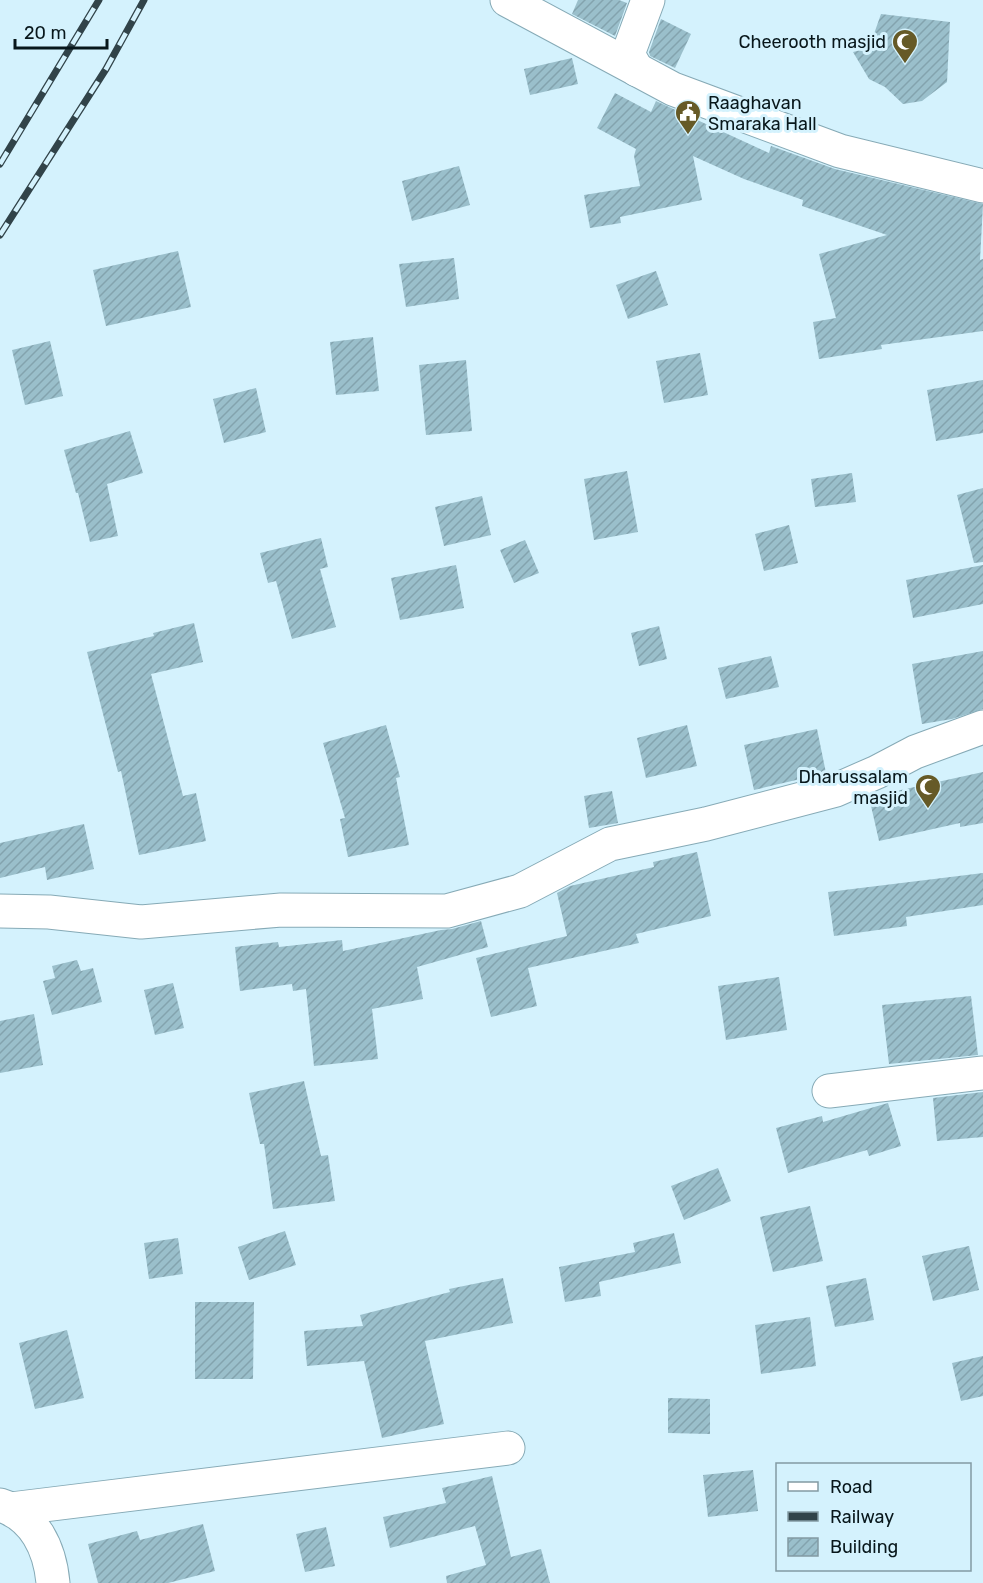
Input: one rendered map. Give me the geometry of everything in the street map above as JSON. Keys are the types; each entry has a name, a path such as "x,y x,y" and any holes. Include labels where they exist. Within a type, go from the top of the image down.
{"street":[{"path":"507,0 673,89 840,151 983,186"},
{"path":"637,70 628,54 648,0"},
{"path":"0,911 49,912 141,922 281,910 447,911 520,891 610,844 706,824 836,790 915,752 983,726"},
{"path":"830,1091 983,1073"},
{"path":"6,1507 508,1448"},
{"path":"6,1507 31,1523 45,1545 53,1583"}],"building":[{"path":"578,0 619,0 627,3 615,36 572,14"},
{"name":"Cheerooth masjid","path":"881,14 950,22 947,82 922,101 903,104 885,87 869,79 853,52 869,48"},
{"path":"661,19 691,34 675,68 650,56 649,52"},
{"path":"572,58 578,84 530,95 524,69"},
{"path":"615,93 651,112 656,101 769,153 771,146 835,169 983,204 980,260 983,259 983,331 881,345 882,349 819,359 813,322 836,318 819,254 887,235 802,206 803,200 744,179 693,156 702,200 620,217 621,223 590,228 584,195 640,186 634,156 636,149 597,128"},
{"path":"459,166 470,205 412,221 402,181"},
{"path":"178,251 191,307 106,326 93,270"},
{"path":"454,258 459,299 406,307 399,264"},
{"path":"656,271 668,305 628,319 616,285"},
{"path":"373,337 379,391 336,395 330,342"},
{"path":"50,341 63,396 25,405 12,350"},
{"path":"700,353 708,395 664,403 656,361"},
{"path":"466,360 472,431 426,435 419,365"},
{"path":"983,380 983,433 936,441 927,390"},
{"path":"256,388 266,432 224,443 213,399"},
{"path":"130,431 143,473 107,484 118,536 90,542 64,450"},
{"path":"627,471 638,532 594,540 584,479"},
{"path":"852,473 856,502 815,507 811,479"},
{"path":"983,488 983,562 974,563 957,495"},
{"path":"482,496 491,535 444,546 435,507"},
{"path":"789,525 798,563 764,571 755,534"},
{"path":"321,538 328,567 320,569 336,627 292,639 276,581 268,583 260,553"},
{"path":"525,540 539,573 514,583 500,550"},
{"path":"456,565 464,608 400,620 391,578"},
{"path":"983,565 983,604 913,618 906,580"},
{"path":"194,623 203,662 151,674 183,796 196,793 206,841 139,855 121,771 118,772 87,652 154,636 153,633"},
{"path":"659,626 667,659 639,666 631,633"},
{"path":"983,651 983,709 952,719 922,724 912,664"},
{"path":"771,656 779,687 726,699 718,668"},
{"path":"386,725 400,777 396,778 409,845 348,857 340,819 345,818 323,743"},
{"path":"687,725 697,766 646,778 637,738"},
{"path":"817,729 826,773 754,790 744,745"},
{"name":"Dharussalam masjid","path":"983,772 983,823 960,827 960,823 879,841 869,797"},
{"path":"612,791 618,823 589,828 584,796"},
{"path":"84,824 94,869 47,880 45,867 0,878 0,843"},
{"path":"697,852 711,916 636,934 639,943 528,968 537,1006 491,1017 476,958 567,936 557,893 570,886 654,867 653,862"},
{"path":"983,873 983,905 906,917 907,926 834,936 828,892"},
{"path":"481,921 488,947 417,967 423,999 372,1009 378,1059 314,1066 306,989 293,991 292,984 240,991 235,947 278,942 279,947 342,940 343,951"},
{"path":"77,960 81,971 93,968 102,1002 52,1015 43,981 55,978 52,966"},
{"path":"779,977 787,1030 726,1040 718,986"},
{"path":"173,983 184,1028 155,1035 144,990"},
{"path":"971,996 978,1055 889,1064 882,1005"},
{"path":"34,1014 43,1065 0,1073 0,1021"},
{"path":"304,1081 321,1156 328,1155 335,1201 273,1209 264,1144 260,1144 249,1093"},
{"path":"983,1092 983,1137 937,1141 933,1098"},
{"path":"888,1103 901,1146 869,1156 867,1150 788,1173 776,1128 822,1116 823,1122"},
{"path":"718,1168 731,1201 684,1220 671,1186"},
{"path":"810,1206 823,1261 773,1272 760,1217"},
{"path":"285,1231 296,1265 249,1280 238,1247"},
{"path":"674,1233 681,1263 599,1282 601,1296 565,1302 559,1267 635,1252 633,1243"},
{"path":"178,1238 183,1274 149,1279 144,1243"},
{"path":"969,1246 979,1290 933,1301 922,1256"},
{"path":"503,1278 513,1323 425,1341 444,1424 382,1438 364,1361 307,1366 304,1331 363,1326 360,1315 450,1292 449,1289"},
{"path":"866,1278 874,1320 835,1327 826,1286"},
{"path":"195,1302 254,1302 253,1379 195,1379"},
{"path":"810,1317 816,1366 761,1374 755,1325"},
{"path":"67,1330 84,1398 35,1409 19,1343"},
{"path":"983,1356 983,1396 961,1401 952,1363"},
{"path":"668,1398 710,1399 710,1434 668,1433"},
{"path":"753,1470 758,1511 708,1517 703,1475"},
{"path":"492,1476 511,1557 541,1549 550,1583 447,1583 446,1576 486,1565 475,1526 390,1548 383,1517 446,1503 442,1488"},
{"path":"203,1524 215,1571 168,1583 98,1583 88,1544 137,1531 140,1540"},
{"path":"326,1527 335,1566 305,1572 296,1534"}],"railway":[{"path":"0,164 99,0"},
{"path":"0,235 106,69 144,0"}],"place":[{"name":"Cheerooth masjid","path":"905,65"},
{"name":"Raaghavan Smaraka Hall","path":"688,136"},
{"name":"Dharussalam masjid","path":"928,810"}]}
